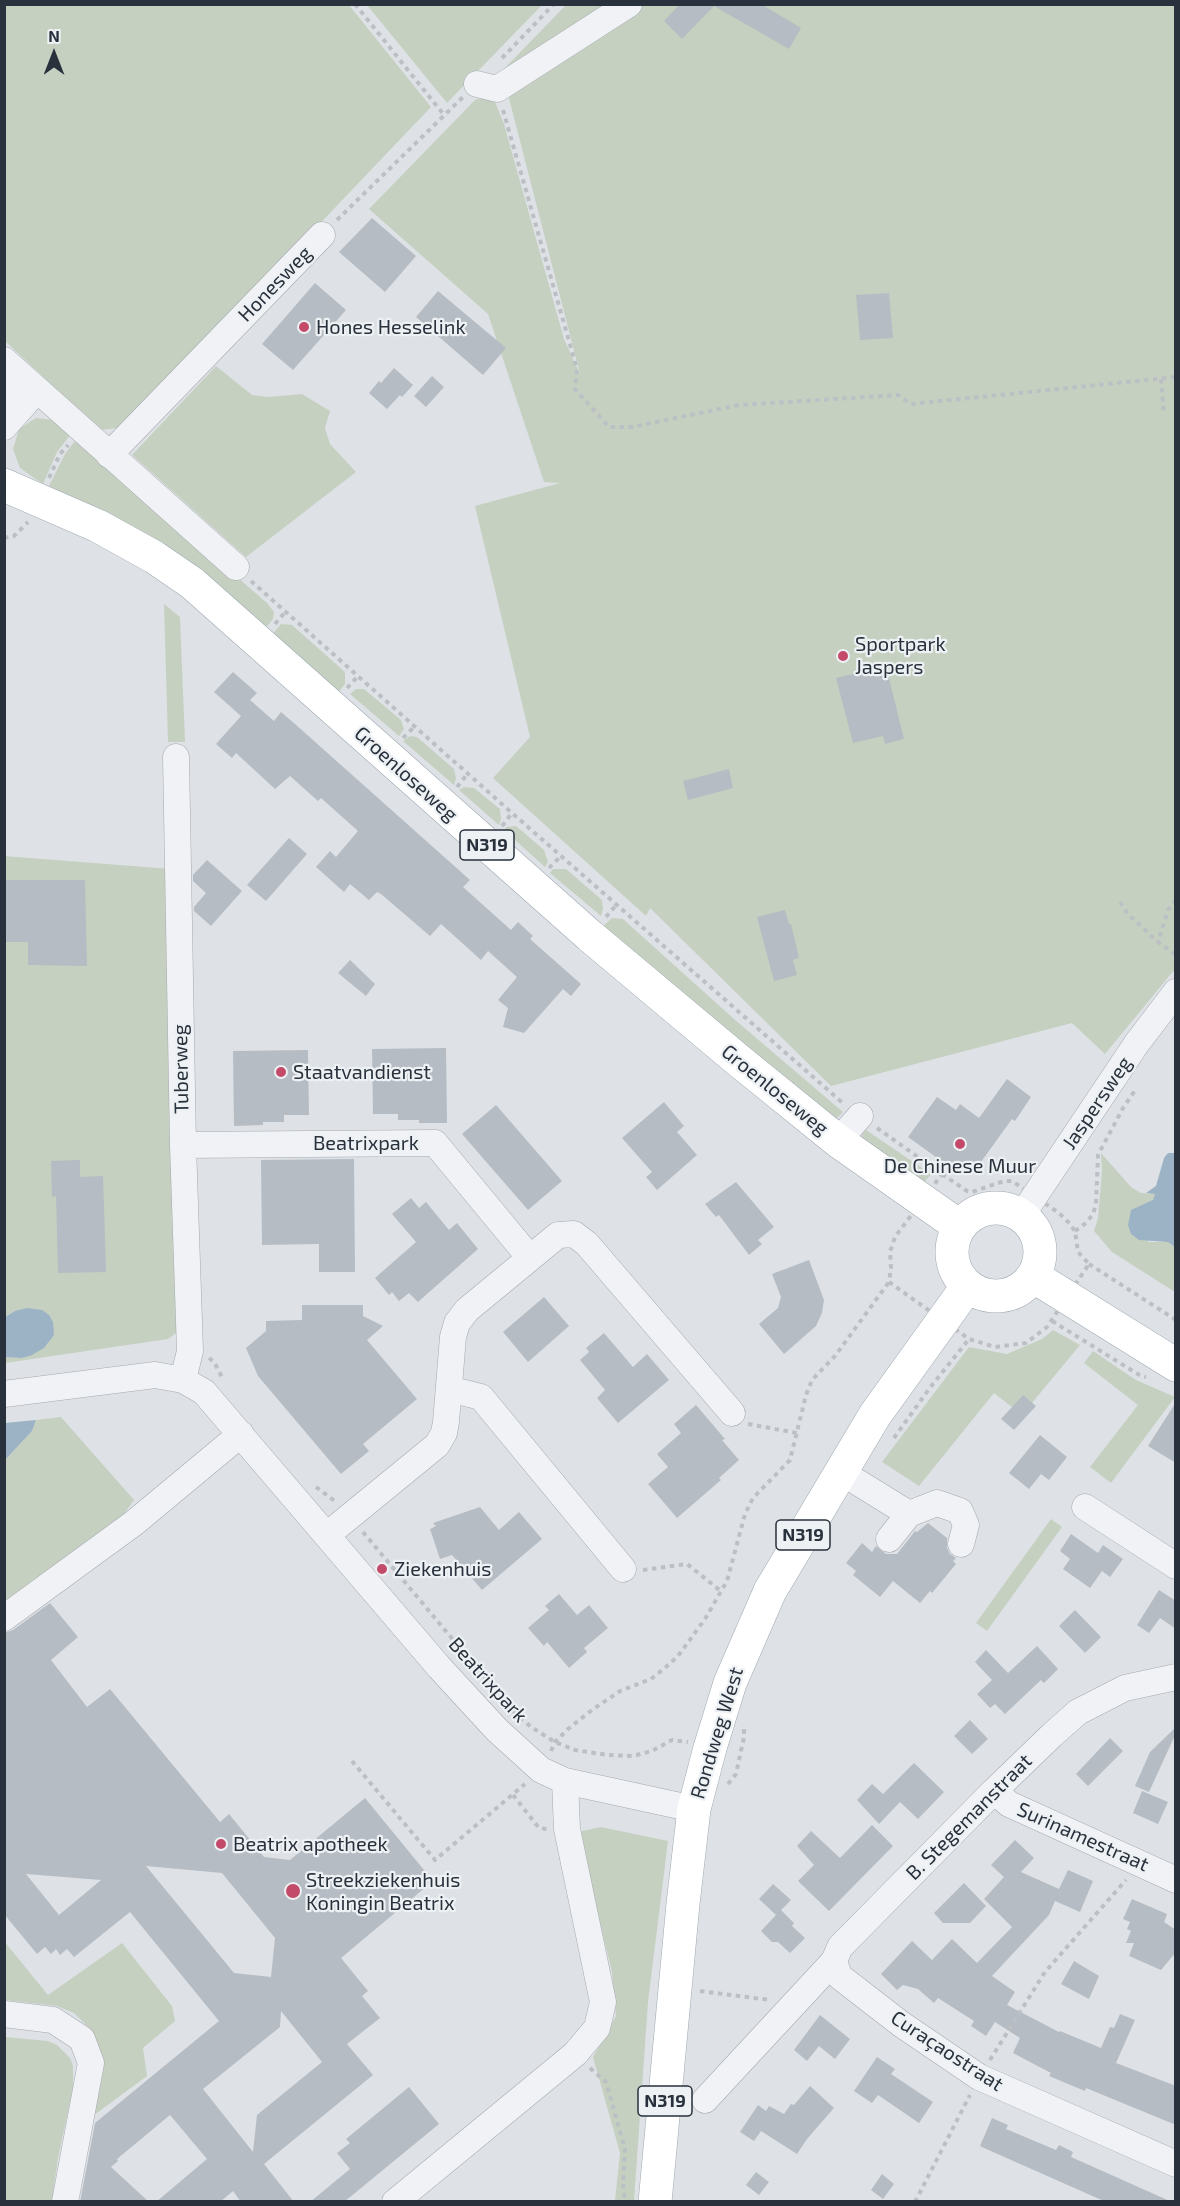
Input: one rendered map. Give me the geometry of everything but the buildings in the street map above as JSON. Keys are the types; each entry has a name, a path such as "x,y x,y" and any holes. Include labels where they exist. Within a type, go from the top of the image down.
{"main road":[{"path":"4,461 4,466"},
{"name":"Groenloseweg","path":"4,485 98,526 154,557 192,583 590,936 838,1141 959,1226"},
{"path":"1028,1206 1040,1244 1040,1260 1033,1276 1020,1290 1002,1296 982,1294 967,1287 956,1272 951,1257 952,1240 959,1226 972,1214 988,1207 1028,1206"},
{"path":"1033,1276 1176,1365"},
{"name":"Rondweg West","path":"655,2202 694,1809 730,1683 770,1591 875,1416 957,1330 967,1287"}],"street":[{"path":"487,86 629,4"},
{"name":"Honesweg","path":"109,455 322,234"},
{"path":"21,376 236,567"},
{"path":"4,397 21,376"},
{"path":"4,427 21,376"},
{"name":"Tuberweg","path":"176,757 183,1145 190,1351 183,1380"},
{"name":"Jaspersweg","path":"1028,1206 1137,1043 1176,992"},
{"path":"838,1141 860,1116"},
{"name":"Beatrixpark","path":"183,1145 435,1143 530,1258"},
{"path":"327,1536 437,1445 444,1433 453,1337 457,1323 467,1310 558,1235 574,1234 587,1244 732,1413"},
{"name":"Beatrixpark","path":"4,1394 155,1375 183,1380 204,1392 440,1667 497,1730 541,1770 565,1781 694,1809"},
{"path":"449,1389 482,1397 623,1569"},
{"path":"4,1618 134,1523 147,1496 171,1477 203,1466 241,1434"},
{"path":"841,1472 909,1514"},
{"path":"889,1539 909,1514 937,1503 960,1511 966,1525 961,1544"},
{"path":"1085,1507 1176,1566"},
{"name":"B. Stegemanstraat","path":"705,2100 834,1961 840,1947 994,1791 1078,1712 1125,1688 1176,1677"},
{"path":"395,2202 575,2054 597,2028 603,2002 568,1834 565,1781"},
{"name":"Surinamestraat","path":"994,1791 1009,1804 1163,1868"},
{"name":"Curaçaostraat","path":"834,1961 839,1976 902,2024 979,2077 1176,2164"},
{"path":"4,2014 53,2020 82,2039 91,2063 65,2202"}],"path":[{"name":"Honesweg","path":"322,234 444,115 355,4"},
{"path":"487,86 577,369 575,389 609,427 632,427 739,405 898,395 911,404 1176,377"},
{"path":"1161,379 1164,415"},
{"name":"Groenloseweg","path":"267,596 828,1092 942,1174"},
{"path":"1158,942 1168,910 1176,900"},
{"path":"1120,902 1128,914 1158,942 1176,955"},
{"path":"1075,1231 1093,1214 1096,1204 1098,1155 1123,1108 1142,1079"},
{"path":"352,1761 435,1860 541,1770 555,1742 568,1729 620,1691 651,1678 678,1656 722,1592 745,1514 753,1498 790,1460 806,1395 812,1380 836,1356 889,1281 890,1252 896,1237 942,1174 967,1191 978,1191 1008,1181 1018,1185 1028,1206 1059,1213 1069,1223 1075,1231 1078,1252 1089,1264 1176,1320"},
{"path":"889,1281 957,1330 995,1347 1026,1343 1047,1327 1089,1264"},
{"path":"888,1446 929,1389 957,1330"},
{"path":"190,1351 203,1354 214,1362 228,1387"},
{"path":"732,1413 743,1423 798,1433"},
{"name":"Beatrixpark","path":"311,1484 332,1497 511,1709 531,1727 555,1742 575,1750 608,1755 633,1756 652,1751 672,1740 741,1755"},
{"path":"623,1569 645,1570 687,1564 722,1592"},
{"name":"Rondweg West","path":"727,1786 736,1774 741,1755 744,1719"},
{"path":"513,1795 539,1828 568,1834"},
{"path":"915,2202 979,2077 1046,1972 1163,1868"},
{"path":"697,1991 795,2002"},
{"path":"575,2054 606,2082 625,2149 623,2184 625,2202"}],"green space":[{"path":"4,5 349,5 431,107 126,427 100,430 5,341"},
{"path":"367,5 542,5 447,103"},
{"name":"Sportpark Jaspers","path":"566,5 1175,5 1175,969 1105,1054 1072,1023 831,1086 650,908 646,916 493,778 530,737 475,506 560,483 544,482 488,314 369,209 475,100 492,94 504,124 564,339 580,374 502,71"},
{"path":"216,366 252,395 268,397 302,394 330,411 325,428 330,444 356,472 246,557 132,455"},
{"path":"36,418 54,420 71,434 57,452 43,484 20,468 13,449 19,429"},
{"path":"74,442 82,443 267,603 274,612 273,619 263,631 158,546 49,486 65,454"},
{"path":"164,604 180,617 185,742 168,742"},
{"path":"281,624 292,625 345,672 345,684 337,694 271,636"},
{"path":"356,689 364,689 401,720 404,729 399,736 350,694"},
{"path":"410,736 417,737 454,769 456,778 454,785 403,741"},
{"path":"464,787 474,788 500,809 499,825 459,790"},
{"path":"516,826 544,850 548,862 545,867 504,830 507,827"},
{"path":"4,856 171,869 184,1327 168,1339 5,1363 5,1357 30,1356 15,1311 5,1317"},
{"path":"553,869 566,869 602,900 601,916 550,873"},
{"path":"612,918 623,919 734,1019 843,1112 837,1118 829,1118 600,929"},
{"path":"866,1130 931,1174 924,1183 863,1141 862,1135"},
{"path":"1101,1153 1131,1187 1141,1193 1155,1194 1153,1200 1147,1204 1148,1242 1169,1242 1175,1246 1175,1292 1112,1252 1094,1231 1098,1218 1102,1171"},
{"path":"1053,1330 1080,1345 1022,1415 994,1393 919,1486 882,1462 969,1347 1007,1354 1042,1339"},
{"path":"1093,1351 1136,1380 1175,1397 1111,1483 1090,1467 1138,1405 1084,1363"},
{"path":"61,1417 134,1500 121,1518 5,1604 5,1460 32,1431 36,1420"},
{"path":"1051,1519 1062,1527 987,1631 976,1623"},
{"path":"601,1827 668,1841 648,2002 634,2201 615,2201 620,2153 593,2057 616,2016 612,1972 578,1832"},
{"path":"4,1941 48,1995 122,1943 172,2006 175,2021 143,2048 147,2076 86,2121 95,2044 88,2027 74,2013 57,2006 5,2000"},
{"path":"5,2037 48,2041 57,2045 70,2058 73,2066 73,2088 58,2158 52,2201 5,2201"}],"water":[{"path":"1168,1153 1175,1153 1175,1247 1168,1242 1139,1240 1131,1234 1128,1225 1131,1210 1153,1200 1155,1194 1146,1193 1156,1186 1164,1158"},
{"path":"27,1308 42,1310 49,1315 53,1322 54,1335 44,1348 30,1356 5,1357 5,1317"},
{"path":"36,1420 32,1431 5,1460 5,1423"}],"place":[{"name":"Hones Hesselink","path":"304,327"},
{"name":"Sportpark Jaspers","path":"843,656"},
{"name":"Staatvandienst","path":"281,1072"},
{"name":"De Chinese Muur","path":"960,1144"},
{"name":"Ziekenhuis","path":"382,1569"},
{"name":"Beatrix apotheek","path":"221,1844"},
{"name":"Streekziekenhuis Koningin Beatrix","path":"293,1891"}]}
